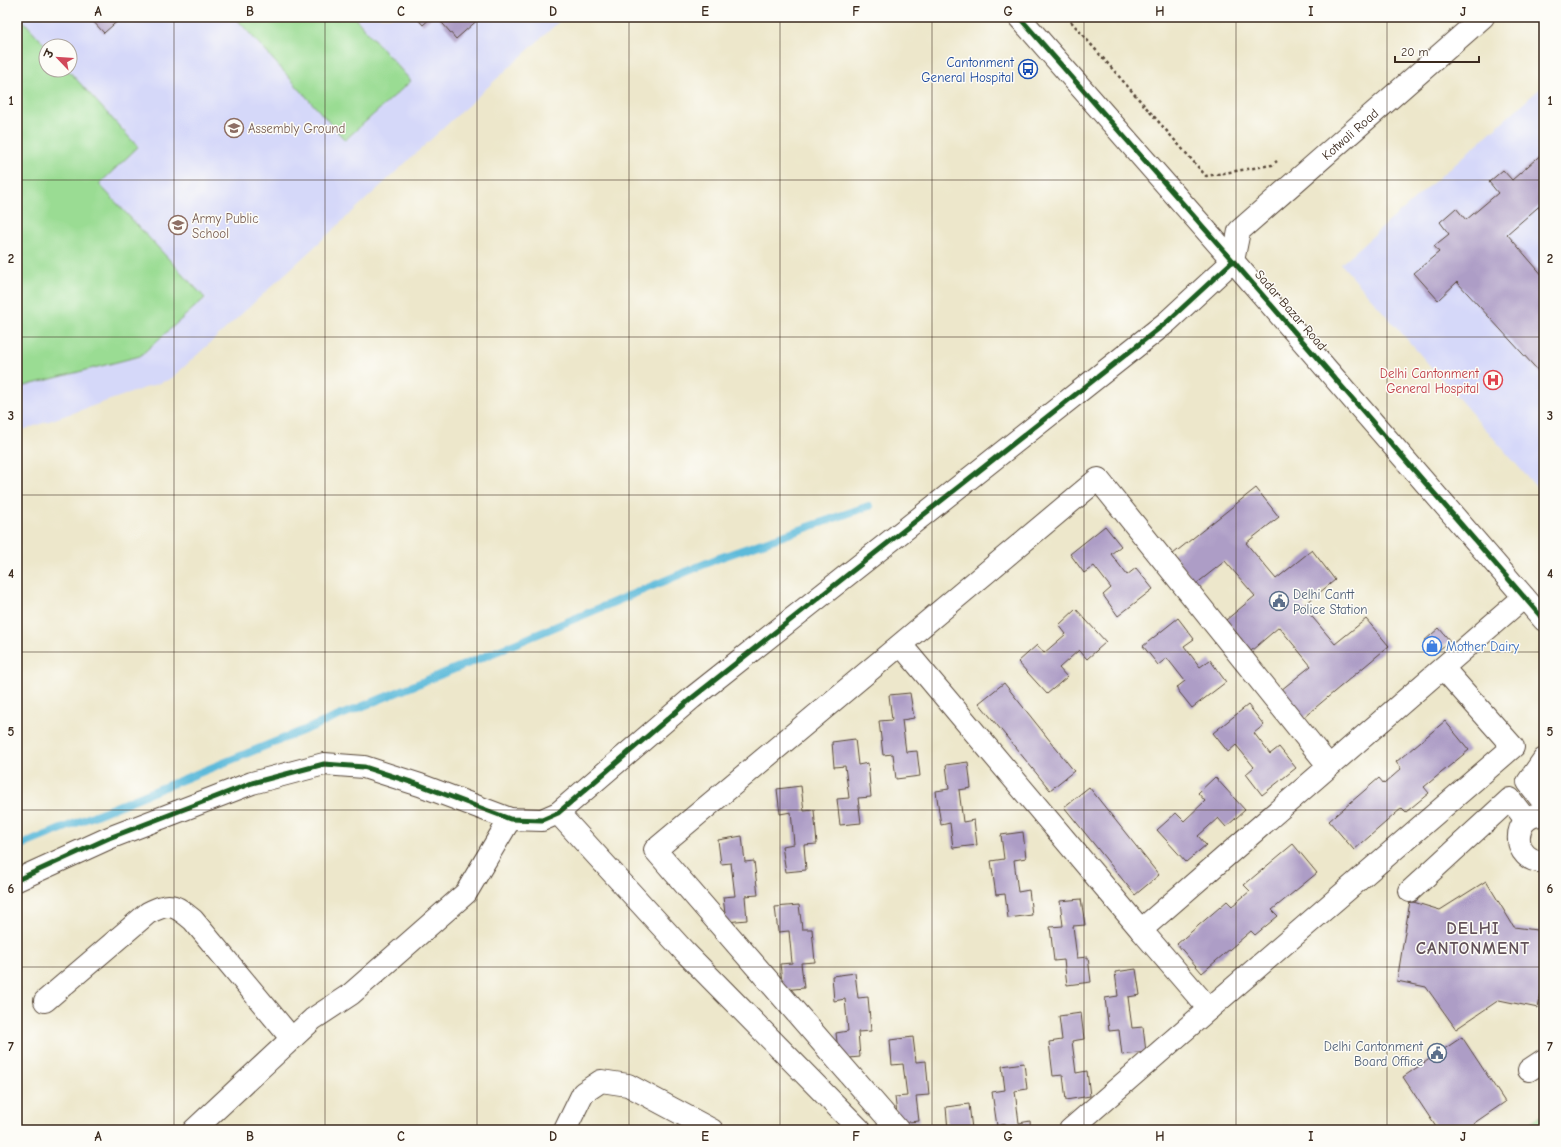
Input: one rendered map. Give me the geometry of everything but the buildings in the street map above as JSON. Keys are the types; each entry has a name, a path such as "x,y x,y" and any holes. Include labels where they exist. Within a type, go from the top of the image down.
{"street":[{"name":"Sadar Bazar Road","path":"1018,17 1234,260 1544,620"},
{"name":"Kotwali Road","path":"1234,260 1239,231 1483,17"},
{"path":"17,880 109,838 252,783 324,764 364,767 420,785 510,819 542,820 558,813 692,698 1167,322 1234,260"},
{"path":"898,1130 655,850 902,645 1098,479 1328,765"},
{"path":"1140,930 1524,596"},
{"path":"902,645 1140,930 1209,1009"},
{"path":"1070,1130 1513,747 1443,668"},
{"path":"1410,891 1528,782 1544,759"},
{"path":"1528,782 1544,803"},
{"path":"1510,799 1535,817 1519,830 1518,839 1520,847 1525,854 1532,859 1544,861"},
{"path":"558,813 684,951 860,1130"},
{"path":"194,1130 313,1019 351,994 466,893 510,819"},
{"path":"45,1001 148,913 164,905 179,908 193,920 292,1039"},
{"path":"565,1130 583,1093 601,1081 628,1085 712,1130"}],"path":[{"path":"1067,17 1206,176 1272,165 1278,160"}],"shaded area":[{"name":"Army Public School","path":"17,17 564,17 171,379 17,432"},
{"name":"Delhi Cantonment General Hospital","path":"1544,85 1544,496 1341,264"}],"green space":[{"path":"17,17 20,17 39,38 38,78 75,78 138,147 99,184 205,298 140,356 17,388"},
{"path":"235,17 354,17 411,81 345,140"},
{"path":"1544,1113 1544,1130 1520,1130"}],"waterway":[{"path":"17,847 469,663 719,558 869,506"}],"cycle path":[{"path":"1019,17 1544,620"},
{"path":"17,880 109,838 252,783 324,764 364,767 420,785 510,819 542,820 558,813 692,698 1167,322 1233,261"}],"place":[{"name":"Cantonment General Hospital","path":"1028,69"},
{"name":"Assembly Ground","path":"234,128"},
{"name":"Army Public School","path":"178,225"},
{"name":"Delhi Cantonment General Hospital","path":"1493,380"},
{"name":"Delhi Cantt Police Station","path":"1279,601"},
{"name":"Mother Dairy","path":"1432,646"},
{"name":"Delhi Cantonment Board Office","path":"1437,1053"}],"district":[{"name":"DELHI CANTONMENT","path":"1473,938"}]}
